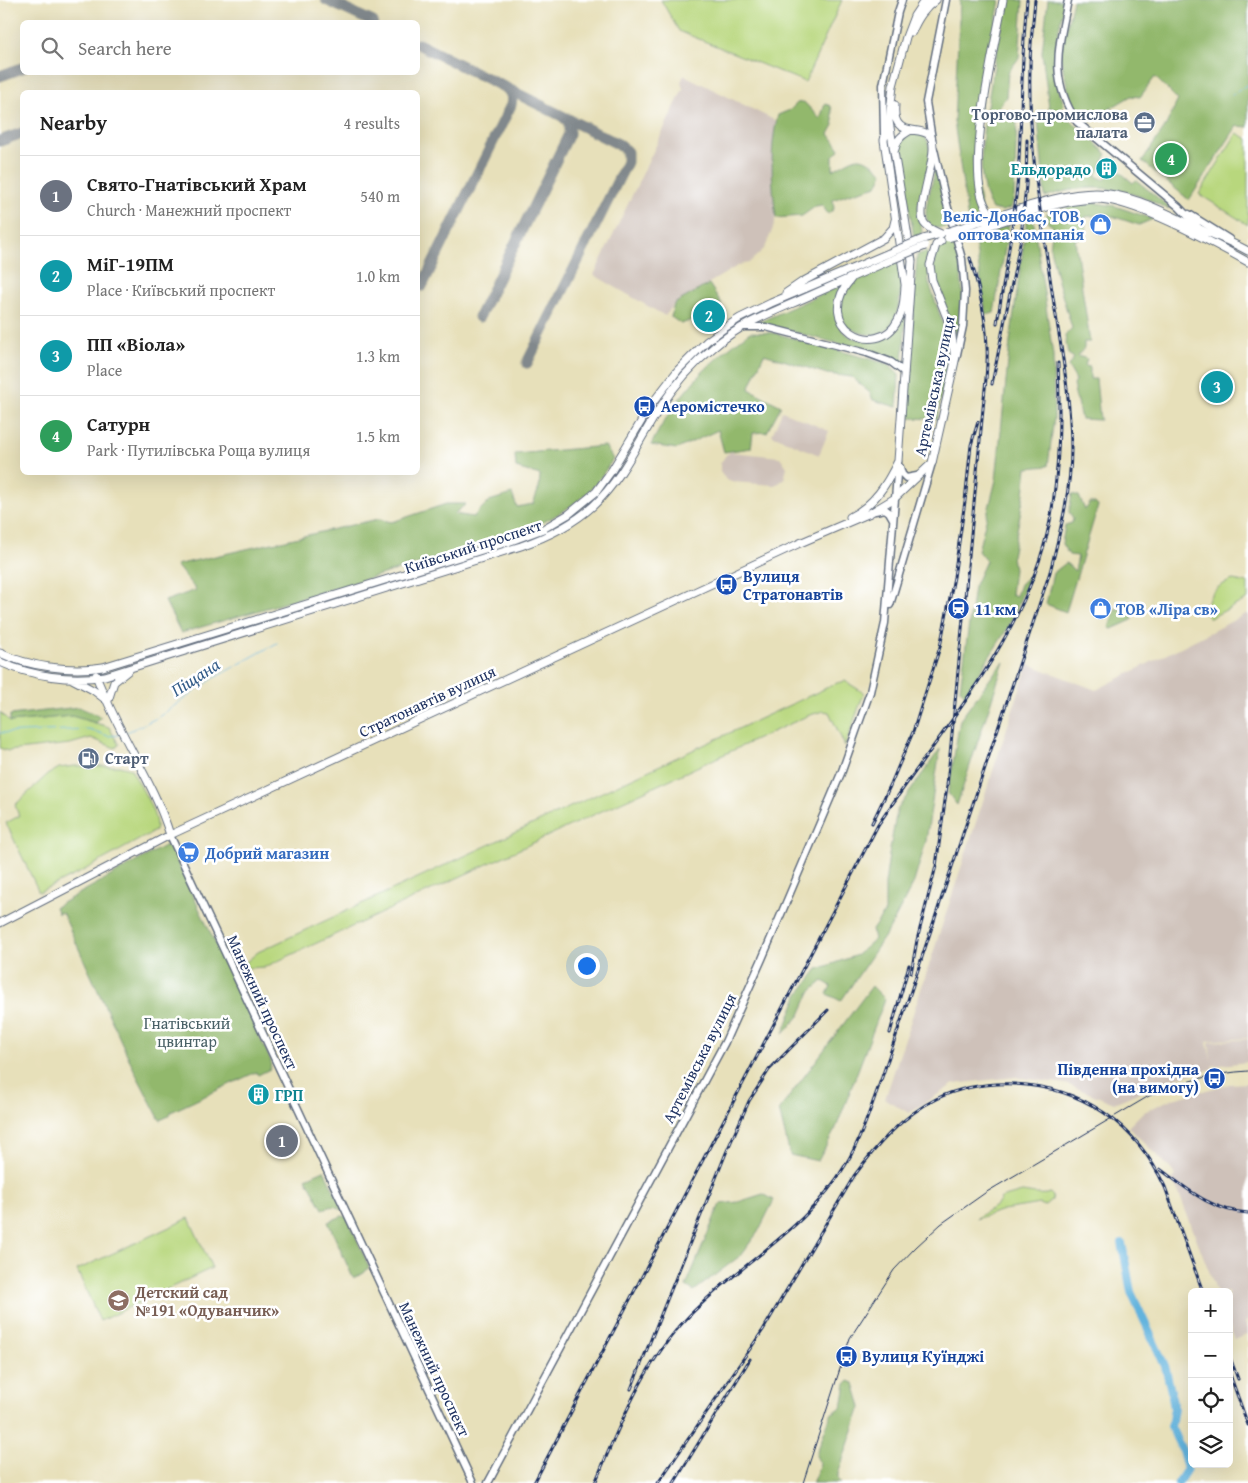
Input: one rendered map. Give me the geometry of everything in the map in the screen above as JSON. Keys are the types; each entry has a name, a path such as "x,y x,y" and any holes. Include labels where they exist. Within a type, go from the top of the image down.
{"main road":[{"path":"902,0 883,85 884,140 909,312"},
{"path":"927,0 914,16 906,37 895,86 895,112 899,125 912,130 924,131 933,142 932,164 922,215 924,224 944,236"},
{"path":"895,86 918,18 926,7 936,0"},
{"name":"Артемівська вулиця","path":"488,1483 725,1042 842,771 870,692 885,624 932,463 963,326 965,291 962,259 945,197 926,102 946,0"},
{"path":"1001,219 990,213 984,204 978,161 983,104 1004,0"},
{"path":"1068,0 1057,62 1062,90 1077,122 1179,208 1222,248"},
{"name":"Артемівська вулиця","path":"885,624 912,261 889,121 895,86"},
{"path":"884,140 889,121"},
{"path":"895,152 897,141 902,134 912,130"},
{"path":"890,256 944,236 1057,202 1096,193 1116,195 1157,209 1248,251"},
{"path":"1057,202 1096,199 1114,201 1154,215 1248,262"},
{"path":"1173,217 1180,214 1179,208"},
{"path":"1179,208 1238,246"},
{"path":"771,303 802,282 884,238 893,228 895,217"},
{"path":"944,236 936,245 930,264 932,280 951,328 955,361"},
{"path":"1234,254 1238,246"},
{"name":"Київський проспект","path":"0,654 12,659 71,669 95,668 511,541 543,529 569,514 596,492 612,470 640,422 678,370 707,341 740,318 771,303 890,256"},
{"name":"Київський проспект","path":"0,662 32,672 69,678 84,679 97,677 131,668 551,535 583,514 600,500 619,476 661,406 684,376 714,347 742,327 759,318 852,277 890,256"},
{"path":"852,277 843,287 838,311 847,330 858,337 870,338 883,335 892,329 898,320 903,307 905,281"},
{"path":"740,318 738,322 742,327 766,326 868,353 891,362 904,372"},
{"path":"726,327 730,327 732,334"},
{"path":"640,422 648,427"},
{"path":"630,440 640,442"},
{"path":"898,461 902,474 906,478 919,476"},
{"path":"800,542 858,512 887,484 898,461"},
{"name":"Стратонавтів вулиця","path":"0,923 62,893 170,835 800,542 870,513 895,498 932,463"},
{"path":"870,513 885,509 893,520"},
{"path":"32,672 34,663"},
{"name":"Манежний проспект","path":"95,668 108,702 166,820 170,835 473,1483"},
{"path":"69,678 93,690 108,702 114,682 131,668"}],"shaded area":[{"path":"684,75 784,125 778,139 775,223 765,248 749,263 739,265 674,304 665,316 594,275 683,89 681,82"},
{"path":"782,411 829,431 819,455 772,435"},
{"path":"731,452 780,457 787,467 784,479 774,485 726,480 720,471 720,464 726,455"},
{"path":"1248,613 1248,1038 1207,1041 1211,1060 1209,1042 1248,1039 1248,1062 1212,1066 1212,1069 1168,1080 1114,1103 1066,1084 1015,1077 954,1084 909,1113 885,1099 1028,664 1096,690"},
{"path":"1248,1083 1248,1320 1245,1322 1248,1334 1235,1340 1233,1335 1233,1288 1215,1288 1172,1180 1176,1176 1128,1127 1142,1113 1169,1100 1229,1084"}],"green space":[{"path":"661,0 842,0 805,82 679,31"},
{"path":"960,0 1000,0 979,112 973,159 981,210 978,217 968,221 954,121"},
{"path":"1007,0 1023,0 1019,58 1008,72 1006,97 997,109 986,112 995,61"},
{"path":"1048,0 1065,0 1057,40 1055,64 1059,90 1064,104 1060,111 1049,108 1042,52"},
{"path":"1073,0 1248,0 1248,127 1237,126 1189,200 1142,161 1164,129 1178,100 1155,77 1140,97 1131,96 1087,122 1071,101 1060,56"},
{"path":"804,102 820,119 825,104 831,106 834,125 829,134 840,149 833,156 833,170 848,161 859,158 869,161 883,173 877,186 833,200 834,209 828,214 822,205 816,206 802,216 776,218 772,154 778,115 790,110 797,103"},
{"path":"1041,111 1070,120 1107,154 1096,176 1105,180 1114,167 1133,183 1136,180 1169,208 1123,191 1108,189 1078,189 1045,197 1038,119"},
{"path":"999,114 1017,118 1014,197 1011,208 1002,211 992,209 987,199 981,164 985,117"},
{"path":"911,132 923,134 928,142 930,152 918,212 922,231 921,234 914,237 899,151 902,139"},
{"path":"1237,133 1248,139 1248,225 1199,194"},
{"path":"935,163 951,226 940,228 932,226 926,216"},
{"path":"1096,203 1115,206 1153,219 1139,225 1106,214 1085,217 1086,235 1075,240 1090,342 1084,342 1084,348 1078,356 1087,359 1085,366 1090,367 1090,379 1096,379 1100,420 1081,419 1073,385 1076,380 1068,366 1074,358 1068,354 1065,336 1072,328 1050,248 1053,226 1048,223 1047,213 1078,205"},
{"path":"1033,217 1053,355 1054,417 1048,466 1027,468 1012,556 1014,569 1011,594 1016,596 1020,584 1030,575 1009,626 965,695 960,689 974,587 986,561 978,551 996,480 1010,342 1027,219"},
{"path":"1009,225 994,313 986,315 974,235"},
{"path":"955,241 960,263 963,305 957,340 938,288 934,269 934,260 938,252 944,246"},
{"path":"927,251 929,283 942,321 948,355 937,419 906,418 917,255"},
{"path":"900,261 901,276 898,306 894,319 888,329 878,334 864,334 846,326 841,311 842,300 846,291 861,278"},
{"path":"846,283 836,312 838,323 844,332 851,337 858,339 891,334 899,327 906,310 903,365 882,355 767,325 753,325"},
{"path":"709,284 722,304 698,318 681,324 671,317 674,304"},
{"path":"750,332 774,333 888,364 899,375 897,407 873,400 870,393 852,377 827,374 764,354 749,389 781,406 767,432 753,433 751,448 724,452 718,430 677,449 651,445 670,412 693,382 720,356"},
{"path":"605,446 613,459 595,485 568,508 517,535 181,633 165,601 196,590 176,565 378,519 392,522 446,504 466,504 454,514 473,517 489,501 512,494 517,507 533,504 539,488 540,475 516,468 515,454"},
{"path":"1072,494 1079,496 1085,510 1090,503 1095,503 1098,506 1066,612 1046,604 1053,573 1066,563 1075,571 1078,556 1069,555 1062,544 1065,525 1072,523 1073,518 1069,512"},
{"path":"1233,580 1248,583 1248,599 1210,618 1206,614 1206,607 1210,596 1217,588"},
{"path":"1116,608 1133,614 1132,620 1112,629 1109,628"},
{"path":"1004,662 957,805 948,793 960,720"},
{"path":"845,681 864,693 845,746 829,712 823,711 807,716 265,967 248,968 246,966 246,962 258,952 837,683"},
{"path":"79,707 101,717 96,723 72,716 10,722 10,715"},
{"path":"0,712 10,722 72,716 109,727 119,745 115,748 91,738 70,744 8,751 0,748"},
{"path":"940,749 926,841 914,882 889,930 841,1001 827,994 831,986 823,981 810,992 800,1015 783,1034 798,995 818,969 857,955 874,940 872,930 885,912 885,884 897,810"},
{"path":"119,766 131,769 152,809 155,817 155,831 79,873 39,892 6,823 19,816 15,805 47,775 59,768"},
{"name":"Гнатівський цвинтар","path":"166,845 171,849 271,1061 270,1069 258,1075 256,1072 171,1112 169,1116 160,1120 136,1074 62,912 58,914 55,907"},
{"path":"872,986 885,999 836,1128 818,1161 790,1155 779,1110"},
{"path":"324,1170 343,1209 341,1210 335,1207 323,1209 306,1178"},
{"path":"1022,1192 1050,1193 1053,1196 1052,1200 1045,1206 1040,1204 1003,1210 976,1219 994,1207 1001,1198"},
{"path":"763,1194 774,1200 758,1232 740,1256 694,1291 686,1286 720,1204 738,1202"},
{"path":"342,1216 347,1217 369,1267 364,1273 353,1278 328,1222"},
{"path":"189,1218 212,1268 100,1321 77,1270"},
{"path":"849,1381 854,1383 861,1407 838,1474 838,1480 841,1483 812,1483 820,1465 816,1455 831,1414 842,1407 846,1384"}],"waterway":[{"path":"1232,95 1248,84"},
{"name":"Піщана","path":"127,732 157,718 214,678 277,643"},
{"name":"Піщана","path":"0,733 89,729 108,736 119,735"},
{"path":"1122,1243 1131,1292 1165,1366 1171,1391"},
{"path":"1172,1397 1174,1408 1171,1427 1182,1450 1187,1469 1178,1483"}],"taxiway":[{"path":"326,0 369,20"},
{"path":"420,45 620,145 627,152 627,162 527,363"},
{"path":"0,76 20,69"},
{"path":"422,286 511,105 511,95 505,87"},
{"path":"479,317 569,134 569,122 562,116"},
{"path":"0,141 20,134"}],"tram line":[{"path":"803,1483 850,1338 894,1270 916,1247 941,1224 985,1193 1149,1096 1197,1079 1248,1071"}],"railway":[{"path":"997,323 1012,231 1018,176 1027,0"},
{"path":"595,1483 634,1395 646,1373 673,1334 709,1297 813,1208 852,1154 866,1122 887,1062 1050,572 1067,496 1071,465 1071,429 1033,152 1030,68 1035,0"},
{"path":"992,384 1021,238 1026,185 1027,140"},
{"path":"911,973 917,940 936,866 947,786 987,372 984,313 970,258"},
{"path":"534,1483 878,825 979,680 1002,643 1022,604 1038,564 1050,521 1056,481 1059,403 1058,363"},
{"path":"872,823 913,732 940,647 954,577 971,445 978,422"},
{"path":"890,1033 909,965"},
{"path":"631,1389 726,1153 749,1101 769,1070 828,1010"},
{"path":"658,1483 763,1330 862,1165 890,1133 912,1114 936,1099 955,1091 994,1084 1039,1087 1084,1101 1104,1113 1123,1128 1139,1145 1165,1187 1202,1288"},
{"path":"1160,1169 1201,1198 1223,1208 1248,1213"},
{"path":"674,1483 750,1359"},
{"path":"1233,1366 1238,1379"},
{"path":"1231,1378 1248,1425"}],"place":[{"name":"Торгово-промислова палата","path":"1144,123"},
{"name":"Сатурн","path":"1171,159"},
{"name":"Ельдорадо","path":"1107,169"},
{"name":"Веліс-Донбас, ТОВ, оптова компанія","path":"1100,225"},
{"name":"МіГ-19ПМ","path":"709,316"},
{"name":"ПП «Віола»","path":"1217,387"},
{"name":"Аеромістечко","path":"645,406"},
{"name":"Вулиця Стратонавтів","path":"727,585"},
{"name":"11 км","path":"959,609"},
{"name":"ТОВ «Ліра св»","path":"1100,609"},
{"name":"Старт","path":"89,758"},
{"name":"Добрий магазин","path":"189,853"},
{"name":"Південна прохідна (на вимогу)","path":"1215,1078"},
{"name":"ГРП","path":"259,1095"},
{"name":"Свято-Гнатівський Храм","path":"282,1141"},
{"name":"Детский сад №191 «Одуванчик»","path":"119,1301"},
{"name":"Вулиця Куїнджі","path":"846,1356"}]}
